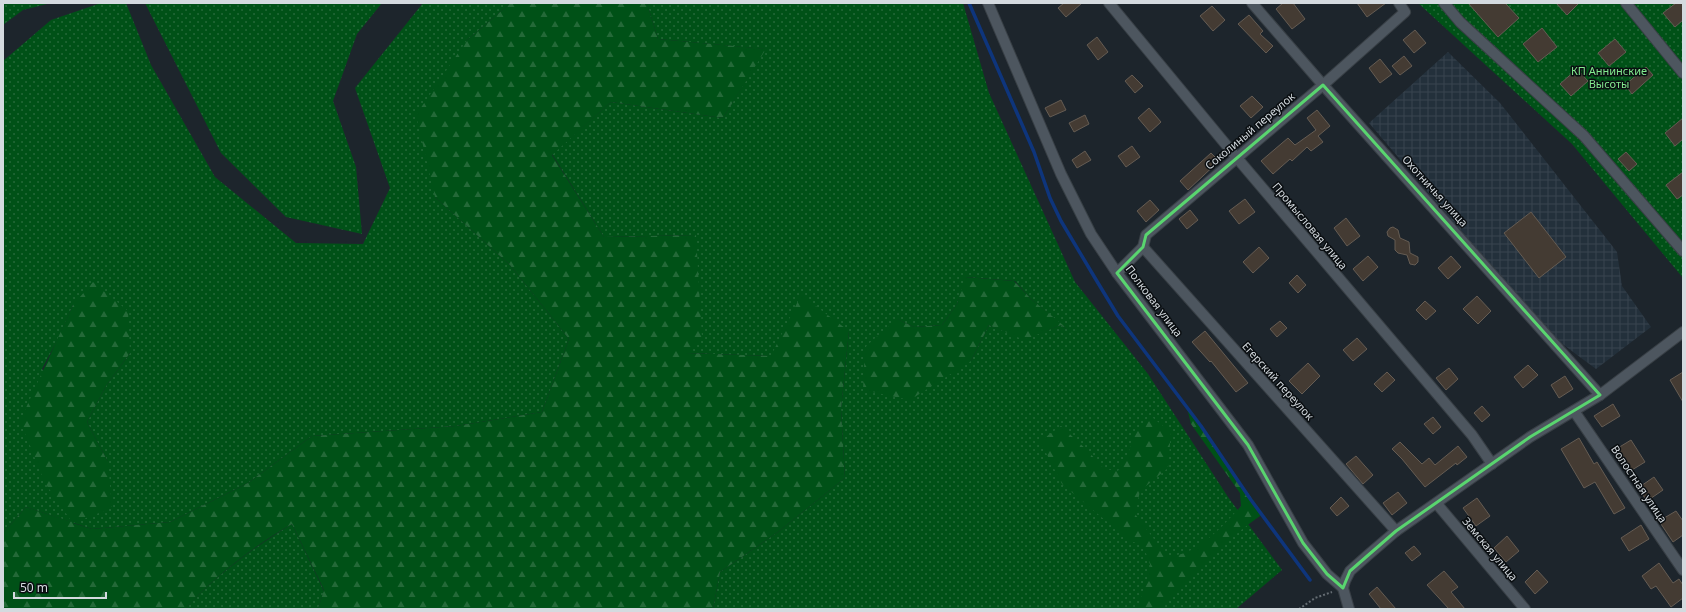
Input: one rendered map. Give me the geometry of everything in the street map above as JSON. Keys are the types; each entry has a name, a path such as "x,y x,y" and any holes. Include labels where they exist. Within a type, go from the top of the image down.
{"street":[{"name":"Полковая улица","path":"988,3 1061,174 1091,234 1117,273 1248,445 1303,543 1327,574 1343,588"},
{"name":"Промысловая улица","path":"1109,3 1237,158 1472,435 1492,464"},
{"name":"Охотничья улица","path":"1252,3 1323,85 1600,395"},
{"name":"Соколиный переулок","path":"1117,273 1143,248 1146,235 1323,85 1405,12 1399,3"},
{"path":"1444,3 1460,22 1584,136 1683,251"},
{"path":"1626,3 1683,73"},
{"name":"Егерский переулок","path":"1143,248 1396,531"},
{"path":"1349,609 1343,588 1350,571 1396,531 1437,504 1530,437 1600,395 1682,336"},
{"name":"Волостная улица","path":"1574,411 1683,570"},
{"name":"Земская улица","path":"1437,504 1525,609"}],"path":[{"path":"1299,609 1315,598 1343,588"}],"highlighted area":[{"path":"1323,85 1600,395 1530,437 1396,531 1350,571 1343,588 1327,574 1303,543 1248,445 1117,273 1143,247 1146,235"}],"shaded area":[{"path":"1448,52 1500,103 1617,252 1622,286 1651,327 1596,369 1549,334 1369,123"}],"green space":[{"path":"3,3 51,3 23,10 3,25"},
{"path":"101,3 126,3 151,65 215,177 296,243 363,244 390,188 355,88 423,3 511,3 467,40 435,197 510,265 569,339 542,412 456,426 312,436 248,483 170,522 92,529 26,507 3,533 3,61 51,20","holes":["73,305 130,353 106,386 87,422 108,462 42,369 58,339"]},
{"path":"145,3 382,3 357,34 333,101 356,167 362,234 286,217 221,153"},
{"path":"511,3 647,3 658,39 766,49 723,118 611,102 552,155 604,237 696,235 702,339 686,353 771,356 801,295 849,331 841,409 845,478 778,532 720,572 713,609 318,609 324,590 292,524 263,542 222,573 185,609 3,609 3,533 26,507 72,522 45,483 20,421 73,305 93,282 128,311 130,353 106,386 87,422 108,462 112,508 73,523 92,529 170,522 248,483 312,436 456,426 542,412 569,339 510,265 435,197 416,115 467,40"},
{"path":"647,3 963,3 989,93 1075,282 1148,374 1228,497 1282,570 1236,609 713,609 720,572 778,532 845,478 841,409 849,331 771,356 685,353 696,235 604,237 552,154 611,102 723,118 765,49 658,39","holes":["966,277 1015,281 1031,299 1068,330 1061,325 1024,339 989,325 971,361 897,319 914,327 942,325 957,304"]},
{"name":"КП Аннинские Высоты","path":"1418,3 1683,3 1683,278 1572,144"},
{"path":"965,277 1014,281 1031,299 1074,334 1061,325 1024,340 989,325 971,361 910,400 863,390 865,347 897,319 914,327 942,325 957,304"},
{"path":"1187,408 1263,514 1222,547 1161,609 1137,609 1151,567 1143,545 1130,541 1062,484 1040,441 1061,426 1088,451 1104,469 1118,471 1129,451 1133,433 1153,418 1171,432 1168,468 1140,491 1135,514 1166,555 1176,555 1187,552 1207,540 1241,506 1240,493 1191,424"},
{"path":"292,524 324,591 318,609 185,609 222,573"}],"building":[{"path":"1064,3 1082,3 1066,17 1058,8"},
{"path":"1283,3 1293,3 1305,19 1292,29 1276,9"},
{"path":"1357,3 1386,3 1367,17"},
{"path":"1468,3 1505,3 1519,18 1498,37"},
{"path":"1556,3 1579,3 1567,15"},
{"path":"1676,3 1683,3 1683,20 1675,27 1663,13"},
{"path":"1212,6 1225,20 1213,31 1200,16"},
{"path":"1249,15 1263,31 1260,34 1273,46 1266,53 1238,24"},
{"path":"1542,28 1557,47 1538,62 1523,44"},
{"path":"1415,30 1426,43 1414,53 1403,40"},
{"path":"1097,37 1108,52 1098,60 1087,45"},
{"path":"1615,39 1626,52 1609,66 1598,53"},
{"path":"1404,56 1412,66 1400,75 1392,66"},
{"path":"1380,59 1392,74 1380,83 1369,68"},
{"path":"1646,67 1653,75 1632,94 1625,85"},
{"path":"1577,69 1588,81 1571,96 1560,84"},
{"path":"1132,75 1143,86 1135,93 1125,81"},
{"path":"1252,96 1263,107 1251,118 1240,106"},
{"path":"1061,100 1066,110 1050,117 1045,108"},
{"path":"1149,108 1161,122 1150,132 1138,118"},
{"path":"1317,110 1330,126 1318,136 1323,142 1311,151 1307,147 1292,161 1290,159 1273,174 1261,161 1288,138 1295,145 1316,130 1307,118"},
{"path":"1085,115 1089,124 1074,132 1069,123"},
{"path":"1683,118 1683,139 1675,146 1665,133"},
{"path":"1132,146 1140,157 1126,167 1118,156"},
{"path":"1085,151 1091,160 1077,168 1072,160"},
{"path":"1626,152 1637,164 1629,171 1618,159"},
{"path":"1211,153 1219,161 1188,190 1180,181"},
{"path":"1683,172 1683,195 1677,199 1666,185"},
{"path":"1245,199 1255,212 1239,224 1229,211"},
{"path":"1150,200 1159,210 1146,222 1137,211"},
{"path":"1190,210 1198,220 1187,229 1179,219"},
{"path":"1531,212 1566,257 1539,278 1504,233"},
{"path":"1346,218 1360,236 1347,246 1334,228"},
{"path":"1393,227 1398,230 1400,238 1409,242 1410,253 1418,257 1418,262 1415,265 1410,264 1407,255 1398,253 1395,250 1395,240 1388,236 1387,232"},
{"path":"1259,247 1269,258 1253,273 1243,262"},
{"path":"1368,256 1378,267 1363,281 1353,269"},
{"path":"1451,256 1461,267 1448,279 1438,268"},
{"path":"1297,275 1306,285 1298,293 1289,283"},
{"path":"1477,296 1491,311 1478,324 1463,309"},
{"path":"1425,301 1436,311 1426,320 1416,310"},
{"path":"1280,321 1287,328 1277,337 1270,329"},
{"path":"1205,331 1248,383 1236,392 1211,361 1210,362 1192,342"},
{"path":"1357,338 1367,349 1353,361 1343,350"},
{"path":"1308,363 1320,376 1302,394 1289,381"},
{"path":"1528,365 1538,375 1523,388 1514,377"},
{"path":"1449,368 1458,379 1446,390 1436,378"},
{"path":"1387,372 1395,380 1382,392 1374,384"},
{"path":"1683,372 1683,402 1670,380"},
{"path":"1565,376 1573,389 1559,398 1551,385"},
{"path":"1613,404 1620,416 1602,427 1594,416"},
{"path":"1482,406 1490,415 1482,422 1474,413"},
{"path":"1433,417 1441,427 1433,434 1424,424"},
{"path":"1579,438 1594,464 1597,462 1625,508 1614,514 1595,482 1584,488 1561,449"},
{"path":"1631,440 1645,462 1627,473 1613,451"},
{"path":"1400,442 1422,464 1429,458 1435,465 1458,446 1467,457 1457,465 1456,463 1425,487 1392,449"},
{"path":"1356,456 1373,475 1363,484 1346,464"},
{"path":"1654,477 1663,490 1647,501 1638,488"},
{"path":"1398,492 1407,503 1392,515 1383,503"},
{"path":"1341,497 1349,506 1337,516 1330,508"},
{"path":"1477,498 1490,516 1476,526 1463,508"},
{"path":"1676,511 1683,521 1683,535 1673,542 1659,521"},
{"path":"1641,525 1649,539 1629,551 1621,538"},
{"path":"1507,536 1519,551 1506,562 1494,548"},
{"path":"1414,546 1421,554 1412,561 1405,553"},
{"path":"1659,563 1673,583 1679,579 1683,585 1683,598 1671,607 1656,586 1651,589 1642,576"},
{"path":"1537,570 1548,582 1535,594 1525,582"},
{"path":"1444,571 1458,587 1451,592 1465,609 1449,609 1427,585"},
{"path":"1377,587 1396,609 1381,609 1369,594"}],"waterway":[{"path":"969,3 1034,152 1050,198 1061,221 1118,316 1201,426 1251,500 1310,580"}]}
